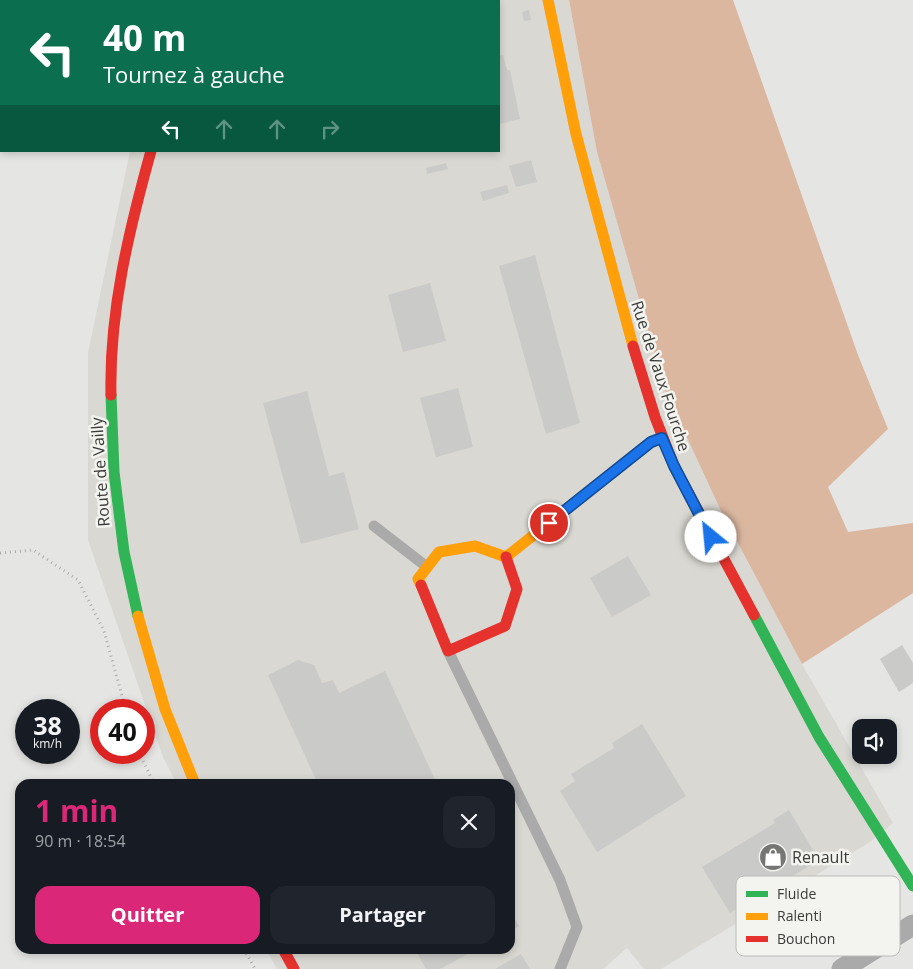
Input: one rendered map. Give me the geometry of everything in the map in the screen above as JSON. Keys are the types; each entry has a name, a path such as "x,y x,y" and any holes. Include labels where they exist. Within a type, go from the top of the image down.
{"street":[{"name":"Rue de Vaux Fourche","path":"548,0 587,179 627,326 662,438 678,475 819,737 913,886"},
{"name":"Route de Vailly","path":"151,152 133,218 116,311 111,422 112,466 120,531 135,614 166,717 193,779"},
{"path":"506,558 651,442 662,438"},
{"path":"475,546 506,558 517,589 505,626 448,651 418,578 440,552 475,546"},
{"path":"900,933 913,925"},
{"path":"286,954 294,969"},
{"path":"842,969 863,956"}],"lane":[{"path":"374,526 427,567"},
{"path":"448,651 511,779"},
{"path":"515,788 560,880 577,927 560,969"}],"path":[{"path":"0,553 33,550 78,580 104,631 123,699"},
{"path":"145,764 152,779"},
{"path":"247,954 255,969"}],"shaded area":[{"path":"500,0 569,0 597,152 665,390 721,511 802,664 852,751 852,764 859,764 893,823 870,842 814,876 736,876 736,923 661,969 644,969 627,948 603,969 277,969 269,954 515,954 515,779 174,779 163,757 155,734 155,699 143,699 88,540 88,353 130,152 500,152"},
{"path":"569,0 733,0 858,355 888,429 828,487 848,532 913,523 913,593 802,664 721,511 665,390 597,152"}],"building":[{"path":"529,10 531,20 524,21 522,12"},
{"path":"503,55 507,70 510,70 520,119 500,124 500,56"},
{"path":"531,160 537,182 516,187 509,166"},
{"path":"446,163 448,169 427,174 426,168"},
{"path":"507,185 509,193 483,201 480,192"},
{"path":"535,255 580,423 546,434 499,266"},
{"path":"430,283 446,341 403,352 388,295"},
{"path":"458,388 473,447 436,457 420,398"},
{"path":"307,391 329,476 344,472 359,529 301,544 263,403"},
{"path":"628,556 651,595 612,617 590,578"},
{"path":"902,645 913,663 913,683 899,692 880,659"},
{"path":"298,660 314,665 322,683 333,680 339,693 385,671 435,779 316,779 268,675"},
{"path":"642,724 686,796 597,852 560,791 575,781 571,774 614,748 612,743"},
{"path":"789,810 819,860 792,876 736,876 736,909 730,913 702,867 775,823 773,820"},
{"path":"515,919 519,926 515,928"},
{"path":"418,954 468,954 440,969 426,969"},
{"path":"521,954 530,969 495,969"}],"traffic: fast":[{"path":"111,395 114,472 124,552 138,616"},
{"path":"754,615 819,737 913,886"}],"traffic: slow":[{"path":"548,0 576,134 633,346"},
{"path":"421,585 418,579 439,552 475,546 506,557 651,442 662,438"},
{"path":"138,616 165,709 193,779"}],"traffic: jam":[{"path":"111,395 111,364 117,302 128,241 151,152"},
{"path":"633,346 655,417 674,466 754,615"},
{"path":"421,585 448,651 505,626 517,589 506,557"},
{"path":"286,954 294,969"}],"place":[{"name":"Renault","path":"773,857"}],"route":[{"path":"549,523 651,442 662,438 674,466 711,537"}]}
